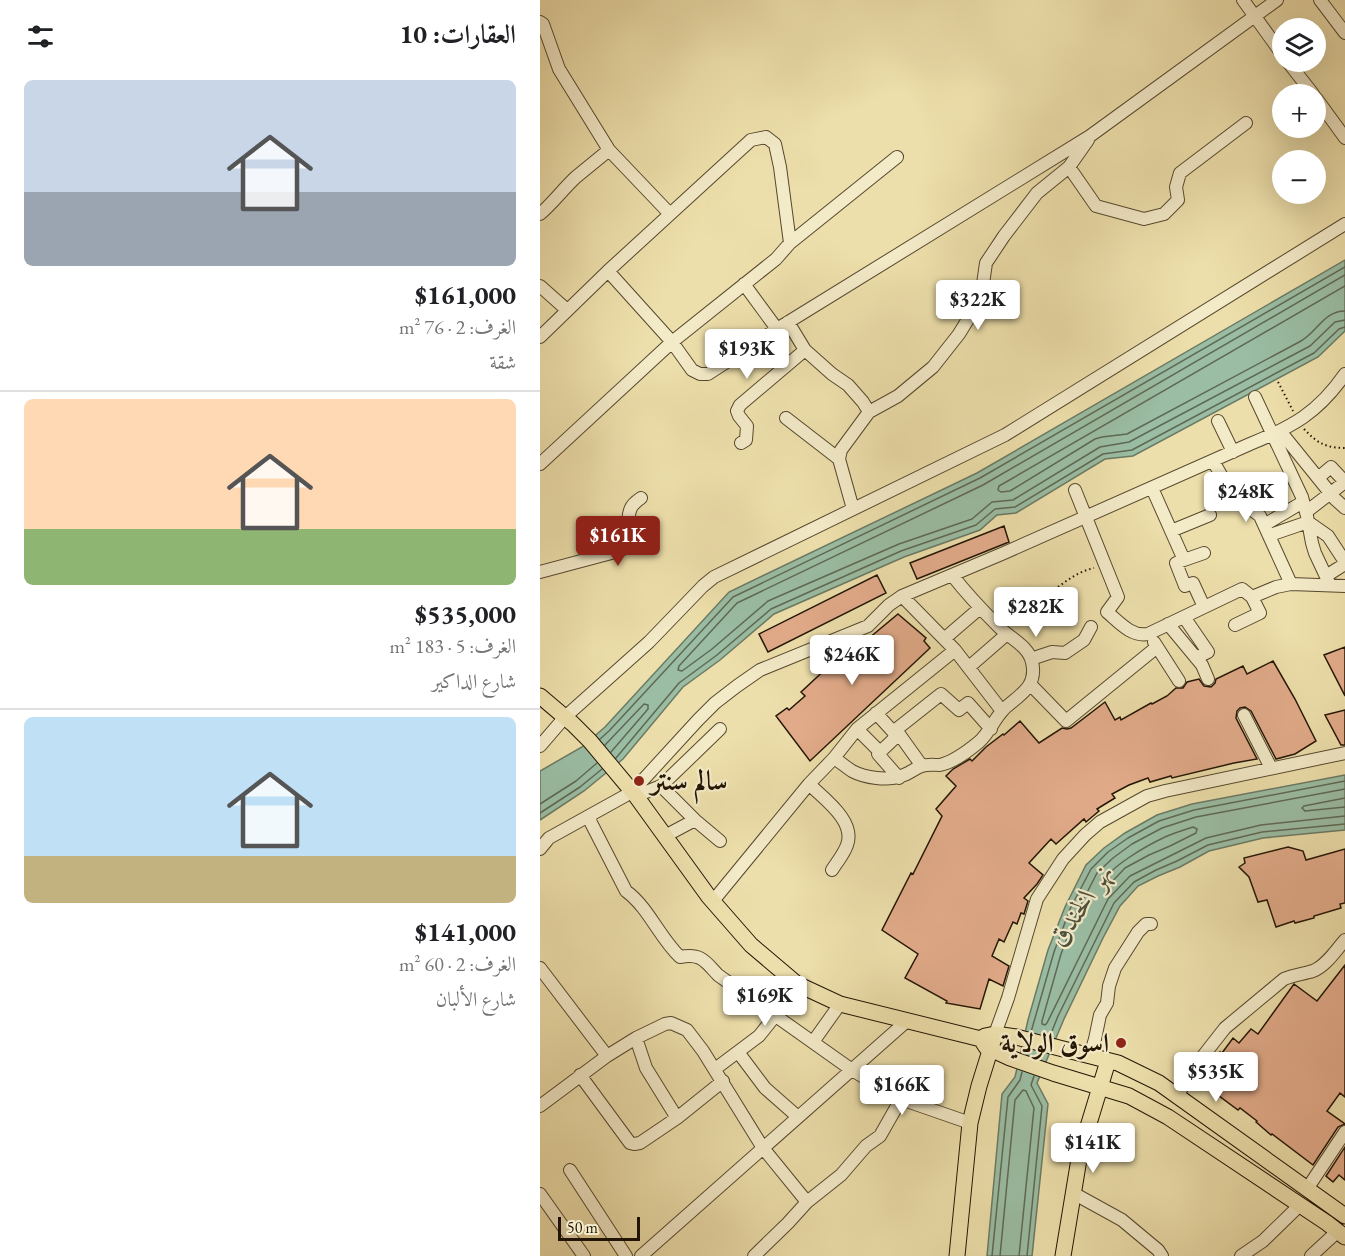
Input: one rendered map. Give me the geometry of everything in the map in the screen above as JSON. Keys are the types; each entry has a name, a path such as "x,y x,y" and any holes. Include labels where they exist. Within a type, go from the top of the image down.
{"main road":[{"path":"540,696 590,741 632,792 713,901 751,945 797,984 840,1004 989,1041 1016,1037 1118,1064 1159,1083 1307,1189 1343,1211"},
{"path":"989,1041 1010,1058 1129,1096 1168,1117 1341,1234"},
{"path":"957,1256 970,1123 989,1041"},
{"path":"1063,1256 1080,1153 1108,1060"}],"street":[{"path":"1243,0 1272,40"},
{"path":"608,271 672,342 692,370 700,374 708,374 782,325 1090,136 1277,0"},
{"path":"1320,0 1345,33"},
{"path":"540,22 543,24 559,69 609,150 670,214"},
{"path":"1296,72 1305,84"},
{"path":"1326,112 1345,138"},
{"path":"1069,167 1096,206 1144,219 1164,214 1178,200 1176,187 1180,173 1246,123"},
{"path":"853,509 839,459 841,450 869,412 898,396 933,367 959,334 981,298 986,263 1004,236 1037,193 1069,167 1090,136"},
{"path":"540,337 608,271 751,140 766,137 775,144 790,243"},
{"path":"540,214 577,176 609,150"},
{"path":"540,464 672,342 776,259 790,243 897,157"},
{"path":"540,746 569,721 714,577 1005,435 1345,224"},
{"path":"744,284 805,350 848,385 869,412"},
{"path":"540,286 567,310"},
{"path":"741,443 746,440 747,426 737,411 740,405 805,350"},
{"path":"540,849 549,838 632,792 715,703 760,670 868,626 889,605 902,596 1276,433 1298,421 1323,402 1345,374"},
{"path":"1332,393 1345,391"},
{"path":"1255,397 1276,433 1306,512 1315,554 1328,580"},
{"path":"786,418 839,459"},
{"path":"1218,421 1233,452"},
{"path":"1276,433 1345,508"},
{"path":"1213,461 1233,496 1256,512 1267,530 1291,584"},
{"path":"1267,530 1306,512 1345,482 1331,467 1318,478"},
{"path":"1152,488 1184,560"},
{"path":"1075,490 1118,597 1107,612 1134,633 1148,634 1242,589 1252,597 1260,613 1235,625"},
{"path":"540,572 628,547 631,508 641,498"},
{"path":"1267,530 1306,512"},
{"path":"1306,512 1328,536 1345,562 1328,580"},
{"path":"1171,531 1210,515"},
{"path":"1204,553 1176,563 1185,586 1193,583 1204,607"},
{"path":"834,758 854,772 881,778 899,778 922,766 940,765 958,757 980,741 1002,711 1028,688 1033,672 1031,659 1024,647 980,608 952,575"},
{"path":"1252,597 1276,587 1291,584 1328,580 1345,586"},
{"path":"902,596 955,650 1002,711"},
{"path":"944,639 980,608"},
{"path":"1184,617 1208,652 1196,658"},
{"path":"1168,624 1202,665 1208,680"},
{"path":"1031,659 1052,652 1065,653 1084,640 1091,627"},
{"path":"969,667 1007,634"},
{"path":"1148,634 1179,681"},
{"path":"1030,684 1066,721 1157,647"},
{"path":"713,901 741,860 834,758 857,729 955,650"},
{"path":"899,778 878,754 895,734 941,694 959,710 968,704 991,729"},
{"path":"876,713 895,734 899,734 922,766"},
{"path":"1244,715 1270,768"},
{"path":"632,792 661,786 720,729"},
{"path":"857,729 880,752"},
{"path":"989,1041 1008,998 1037,899 1063,859 1100,822 1147,796 1345,753"},
{"path":"809,784 844,820 849,831 847,845 832,870"},
{"path":"661,786 720,841"},
{"path":"588,817 626,891 636,899 669,946 680,957 692,955 702,959 718,975 775,1016 852,1070 901,1099 970,1123"},
{"path":"665,836 695,820"},
{"path":"1090,1056 1100,1015 1107,1003 1109,986 1115,968 1138,932 1146,924 1150,924"},
{"path":"1177,1096 1196,1065 1224,1028 1284,979 1311,972 1322,966 1345,940"},
{"path":"540,968 607,1056"},
{"path":"813,1042 840,1004"},
{"path":"715,1069 759,1036 775,1016"},
{"path":"641,1256 908,1020"},
{"path":"541,1103 636,1038 671,1023 687,1029 704,1051 763,1148 807,1202"},
{"path":"636,1038 646,1068 676,1118"},
{"path":"738,1052 765,1088 798,1117"},
{"path":"580,1075 630,1143 639,1143 676,1118 723,1081"},
{"path":"758,1255 807,1202 841,1175 866,1146 880,1136 901,1099"},
{"path":"1307,1189 1345,1132"},
{"path":"570,1170 626,1256"},
{"path":"1073,1193 1122,1220 1162,1256"},
{"path":"542,1201 584,1256"},
{"path":"1241,1256 1263,1241 1300,1205"},
{"path":"1311,1256 1341,1234"}],"path":[{"path":"1058,587 1087,569 1105,565"}],"water":[{"path":"1345,260 1345,331 1318,357 1133,456 1105,459 1016,513 997,515 980,530 904,557 774,614 720,660 683,687 623,759 584,791 540,820 540,771 582,747 605,727 729,592 977,473"},
{"name":"نهر الخندق","path":"1345,775 1345,830 1263,838 1209,851 1138,886 1120,906 1064,1019 1037,1083 1048,1104 1032,1256 987,1256 1002,1094 1015,1077 1048,950 1065,907 1086,865 1125,833 1157,815 1192,804"}],"building":[{"path":"1004,526 1009,542 917,579 910,563"},
{"path":"877,575 886,593 768,652 759,634"},
{"path":"898,614 926,638 924,641 930,648 810,761 776,716 787,708 789,710 805,696 801,692 830,665 833,668"},
{"path":"1345,647 1345,696 1324,655"},
{"path":"1273,661 1316,741 1295,754 1276,759 1251,711 1245,707 1240,708 1236,718 1257,759 1150,782 1148,778 1129,785 1112,794 1115,798 1097,809 1099,811 1086,822 1084,819 1056,844 1051,839 1029,863 1043,875 1024,898 1028,901 1024,914 1021,913 1017,924 1013,922 1004,942 999,939 992,956 1009,966 1003,986 989,979 980,1009 946,1003 947,1001 905,978 918,954 882,930 942,816 936,809 956,786 946,776 953,769 970,759 972,761 1020,721 1039,743 1062,728 1071,728 1105,702 1115,720 1120,717 1121,720 1167,696 1176,688 1183,688 1187,682 1199,679 1204,686 1211,687 1216,679 1243,666 1247,674"},
{"path":"1345,710 1345,745 1341,745 1325,715"},
{"path":"1288,847 1303,851 1306,860 1345,849 1345,903 1340,904 1341,908 1314,916 1314,918 1276,927 1267,900 1258,902 1249,877 1239,867 1245,863 1244,858"},
{"path":"1345,965 1345,1097 1340,1093 1327,1111 1345,1124 1338,1127 1313,1165 1271,1135 1240,1108 1238,1110 1199,1081 1233,1038 1239,1043 1251,1029 1258,1034 1294,984 1317,1001"},
{"path":"1345,1147 1345,1180 1339,1175 1333,1182 1326,1176"}],"place":[{"name":"سالم سنتر","path":"639,781"},
{"name":"اسوق الولاية","path":"1121,1043"}]}
